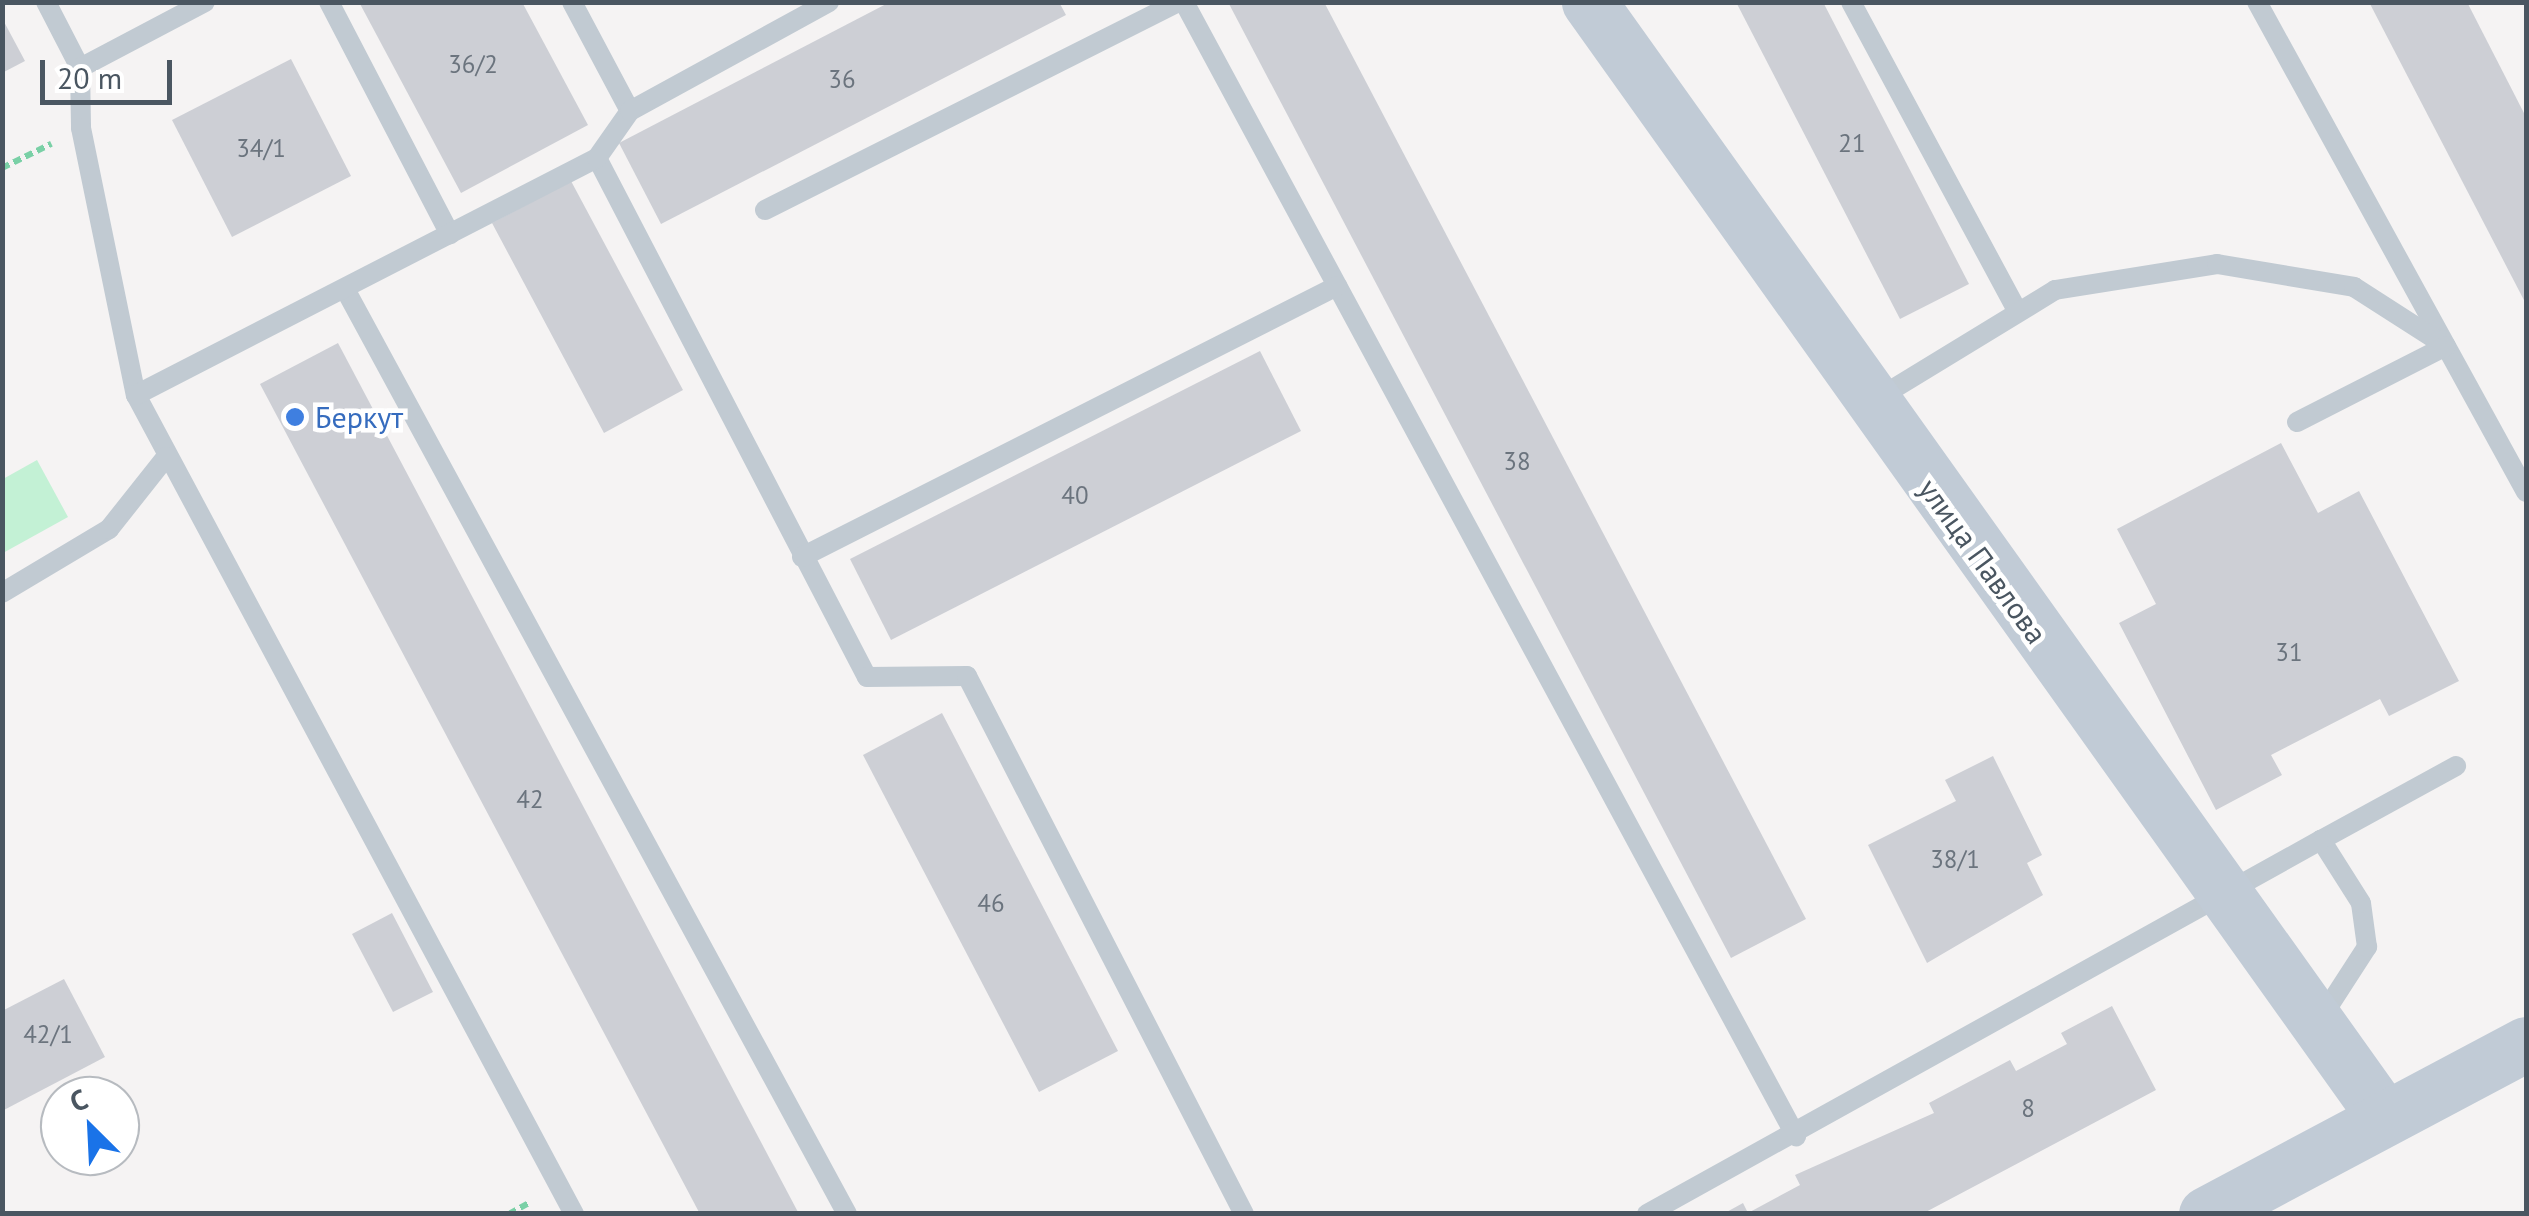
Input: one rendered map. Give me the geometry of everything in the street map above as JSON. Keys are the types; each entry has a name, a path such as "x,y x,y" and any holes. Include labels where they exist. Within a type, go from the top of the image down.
{"street":[{"name":"улица Павлова","path":"1590,2 1868,404 2321,1018 2382,1115"},
{"path":"2206,1214 2382,1115 2526,1044"}],"lane":[{"path":"46,2 80,68 81,128 136,394 166,457 224,546 574,1214"},
{"path":"80,68 204,2"},
{"path":"329,2 450,234"},
{"path":"572,2 630,111"},
{"path":"136,394 597,158 630,111 829,2"},
{"path":"765,210 1181,2 1796,1136"},
{"path":"1852,2 2018,312"},
{"path":"2257,2 2526,492"},
{"path":"597,158 867,677 967,676 1244,1214"},
{"path":"1868,404 2055,290 2217,264 2354,287 2446,346"},
{"path":"802,557 1337,286"},
{"path":"345,288 847,1214"},
{"path":"2297,422 2446,346"},
{"path":"2,592 110,529 166,457"},
{"path":"1647,1214 1796,1136 2225,892 2456,766"},
{"path":"2321,840 2361,903 2367,947 2321,1018"}],"path":[{"path":"2,168 81,128"}],"green space":[{"path":"37,460 68,517 3,553 3,479"}],"building":[{"path":"359,2 522,2 588,125 461,193"},
{"path":"890,2 1059,2 1066,15 661,224 619,143"},
{"path":"1228,2 1324,2 1806,919 1731,958"},
{"path":"1736,2 1823,2 1969,284 1900,319"},
{"path":"2369,2 2467,2 2526,117 2526,304"},
{"path":"2,18 25,61 2,73"},
{"path":"291,59 351,176 232,237 172,120"},
{"path":"571,181 683,390 604,433 492,223"},
{"path":"338,343 799,1214 700,1214 260,384"},
{"path":"1260,351 1301,431 891,640 850,559"},
{"path":"2281,443 2318,513 2359,491 2459,681 2389,716 2380,699 2271,755 2282,775 2216,810 2119,623 2156,604 2117,529"},
{"path":"942,713 1118,1051 1039,1092 863,755"},
{"path":"1993,756 2042,855 2027,863 2043,895 1927,963 1868,845 1956,801 1945,780"},
{"path":"392,913 433,992 393,1012 352,934"},
{"path":"64,979 105,1057 69,1076 40,1076 40,1091 2,1111 2,1011"},
{"path":"2112,1006 2156,1090 1922,1214 1723,1214 1743,1203 1748,1213 1800,1185 1795,1175 1934,1113 1929,1103 2010,1060 2016,1071 2067,1044 2061,1033"}],"place":[{"name":"Беркут","path":"295,417"}]}
